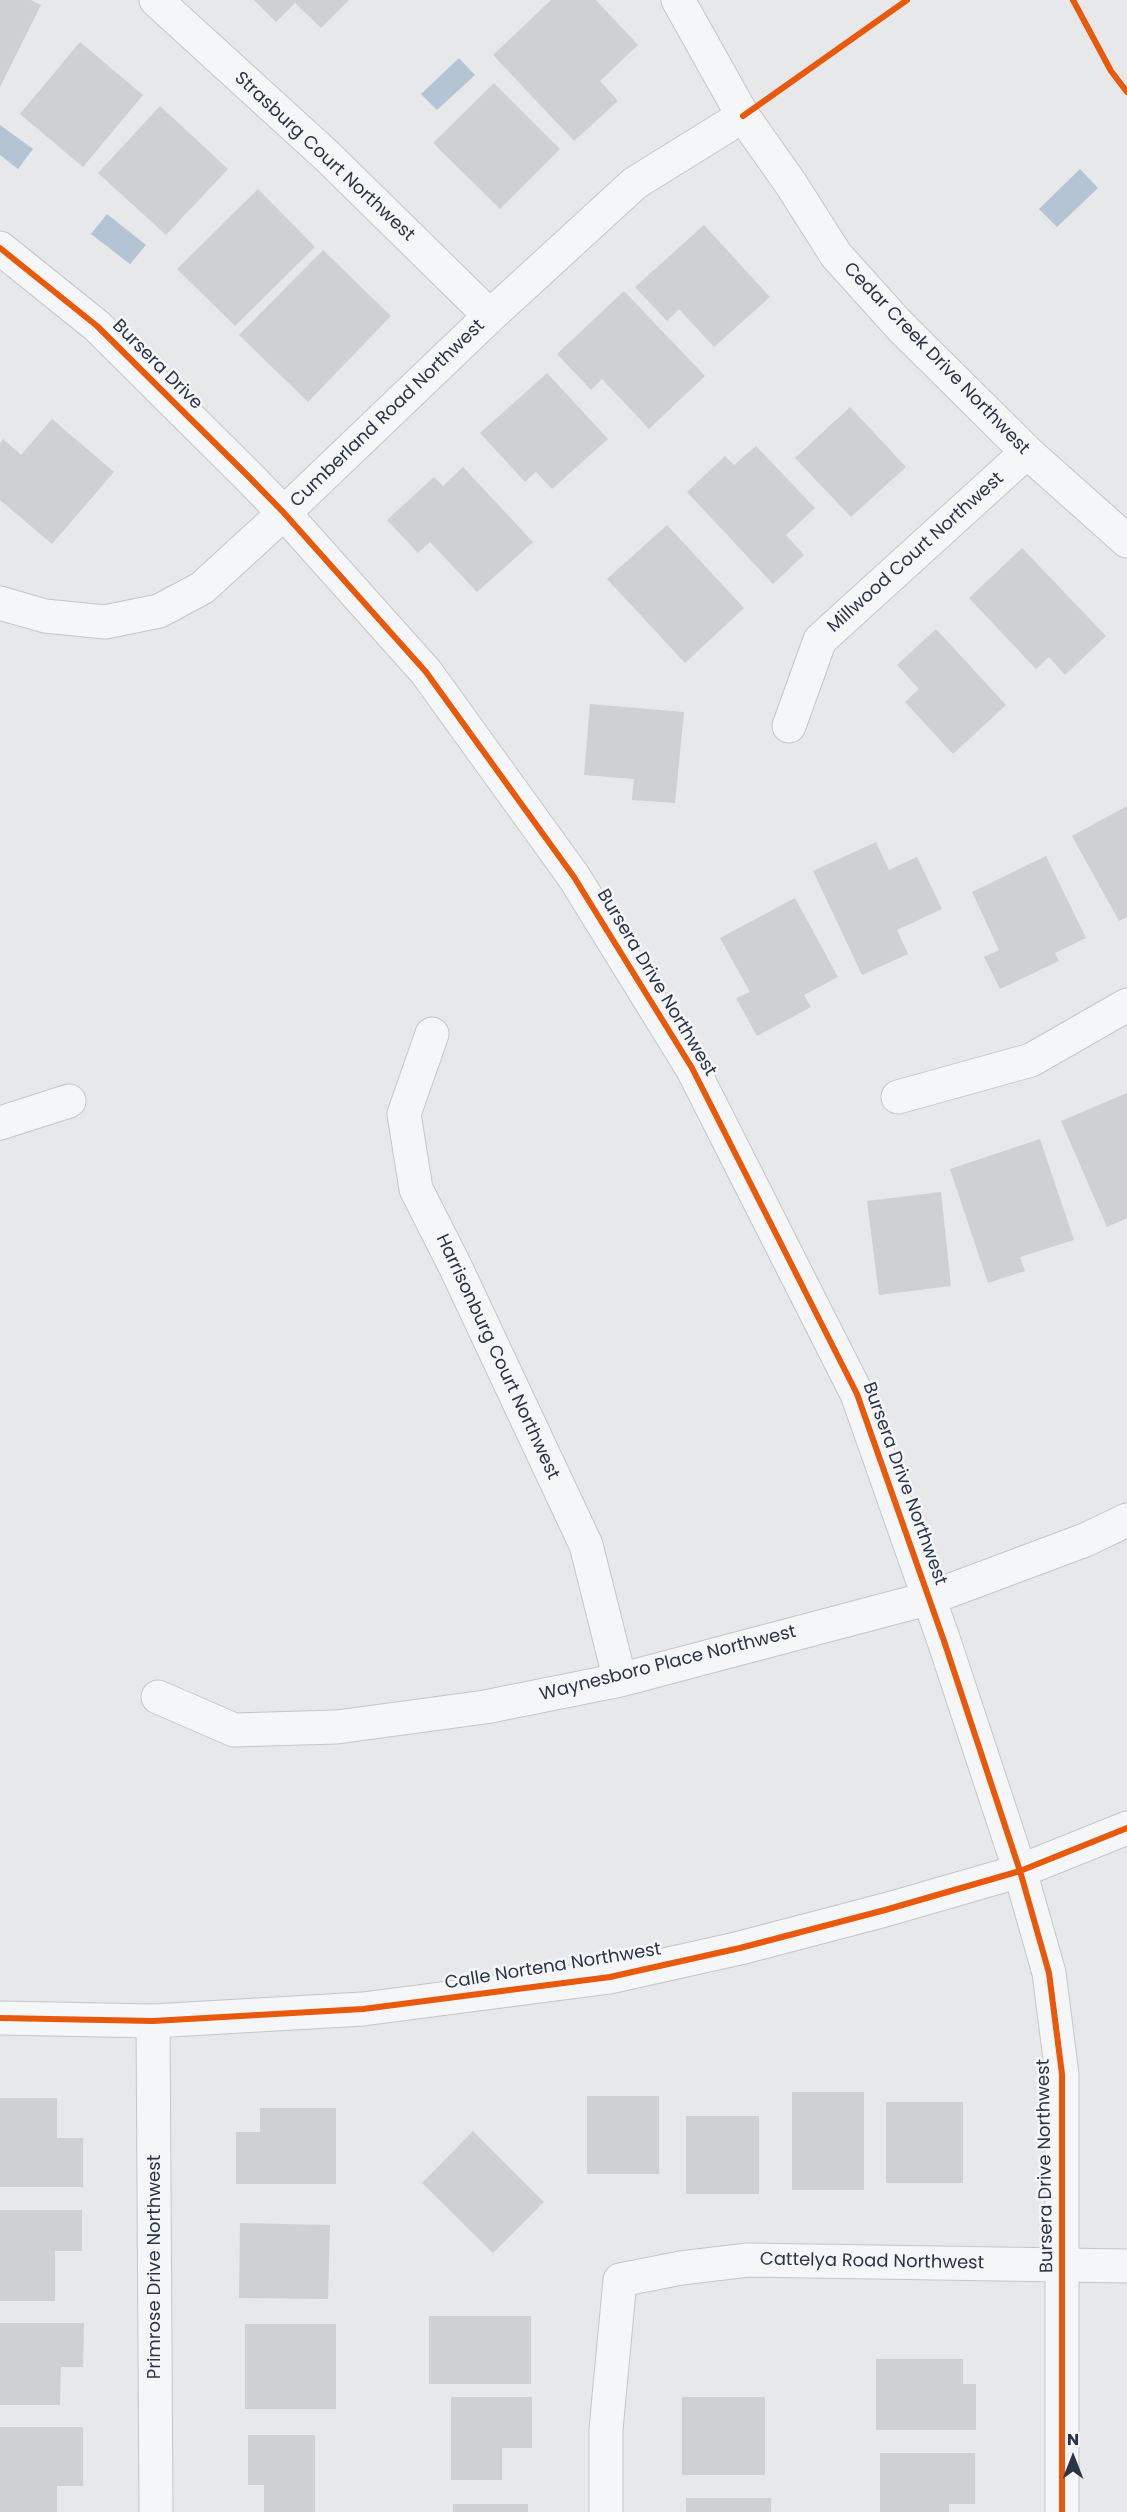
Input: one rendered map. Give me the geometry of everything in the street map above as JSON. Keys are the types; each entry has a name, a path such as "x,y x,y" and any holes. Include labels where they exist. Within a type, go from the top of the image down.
{"street":[{"name":"Strasburg Court Northwest","path":"156,0 327,156 490,316"},
{"name":"Cedar Creek Drive Northwest","path":"678,0 743,116 836,255 900,326 1026,452 1127,541"},
{"name":"Cumberland Road Northwest","path":"0,603 45,616 105,622 159,611 202,588 490,316 635,183 743,116"},
{"name":"Bursera Drive","path":"0,248 97,326 284,513"},
{"name":"Millwood Court Northwest","path":"789,726 820,640 1026,452"},
{"name":"Bursera Drive Northwest","path":"284,513 426,672 574,877 692,1068 857,1394 930,1598 1020,1870 1048,1973 1062,2074 1062,2512"},
{"path":"898,1097 1031,1060 1127,1005"},
{"name":"Harrisonburg Court Northwest","path":"432,1034 404,1114 416,1189 455,1266 586,1545 620,1680"},
{"path":"0,1123 69,1101"},
{"name":"Waynesboro Place Northwest","path":"158,1697 234,1730 326,1727 485,1707 620,1680 930,1598 1085,1540 1127,1520"},
{"name":"Calle Nortena Northwest","path":"0,2018 153,2021 363,2009 610,1977 740,1948 885,1910 1020,1870 1127,1828"},
{"name":"Primrose Drive Northwest","path":"153,2021 156,2512"},
{"name":"Cattelya Road Northwest","path":"606,2512 606,2429 620,2280 681,2268 748,2260 1127,2266"}],"water":[{"path":"459,58 475,75 437,110 421,94"},
{"path":"0,125 33,149 18,169 0,155"},
{"path":"1080,169 1098,188 1057,227 1039,209"},
{"path":"107,214 146,245 130,264 91,234"}],"building":[{"path":"0,0 31,0 41,5 0,87"},
{"path":"254,0 349,0 321,28 295,3 276,22"},
{"path":"551,0 596,0 638,45 600,81 618,101 574,141 493,55"},
{"path":"80,42 143,95 83,167 20,114"},
{"path":"494,83 560,149 500,209 433,143"},
{"path":"160,106 228,169 166,235 98,173"},
{"path":"258,189 315,247 235,326 177,269"},
{"path":"704,225 770,297 714,347 679,309 667,321 635,287"},
{"path":"323,250 391,316 308,402 239,335"},
{"path":"624,291 705,376 649,429 602,379 591,390 557,354"},
{"path":"547,373 608,439 552,489 536,472 525,482 480,433"},
{"path":"850,407 906,467 851,517 795,458"},
{"path":"52,419 114,472 52,544 0,500 0,443 3,439 21,455"},
{"path":"756,446 815,508 786,535 804,555 773,584 687,492 725,456 734,465"},
{"path":"463,467 533,542 477,592 430,542 418,553 387,520 434,477 443,486"},
{"path":"667,525 744,608 685,663 607,579"},
{"path":"1022,548 1106,636 1065,675 1049,657 1036,669 969,598"},
{"path":"936,629 1006,705 953,754 905,702 919,689 897,665"},
{"path":"590,704 684,712 675,803 632,800 634,779 584,775"},
{"path":"1127,806 1127,917 1119,921 1072,836"},
{"path":"876,842 889,870 917,857 942,909 897,930 908,954 862,975 813,871"},
{"path":"1046,856 1086,938 1055,953 1059,961 1000,989 984,957 999,950 972,892"},
{"path":"795,898 838,977 804,995 811,1007 757,1036 736,998 750,992 720,938"},
{"path":"1127,1093 1127,1218 1107,1227 1061,1121"},
{"path":"1040,1139 1074,1240 1020,1257 1025,1271 988,1283 950,1169"},
{"path":"941,1192 951,1286 879,1295 867,1201"},
{"path":"792,2092 864,2092 864,2190 792,2190"},
{"path":"587,2096 659,2096 659,2174 587,2174"},
{"path":"0,2098 57,2098 57,2138 83,2138 83,2187 0,2187"},
{"path":"886,2102 963,2102 963,2183 886,2183"},
{"path":"260,2108 336,2108 336,2184 236,2184 236,2132 260,2132"},
{"path":"686,2116 759,2116 759,2194 686,2194"},
{"path":"473,2131 544,2202 493,2253 422,2183"},
{"path":"0,2210 82,2210 82,2251 55,2251 55,2301 0,2301"},
{"path":"240,2223 330,2225 328,2299 239,2298"},
{"path":"429,2316 531,2316 531,2384 429,2384"},
{"path":"0,2323 84,2323 83,2367 61,2367 60,2405 0,2405"},
{"path":"245,2324 336,2324 336,2409 245,2409"},
{"path":"876,2359 963,2359 963,2384 976,2384 976,2430 876,2430"},
{"path":"451,2397 532,2397 532,2448 502,2448 502,2480 451,2480"},
{"path":"682,2397 765,2397 765,2475 682,2475"},
{"path":"0,2427 83,2427 83,2486 57,2486 57,2512 0,2512"},
{"path":"248,2435 315,2435 315,2512 264,2512 264,2485 248,2485"},
{"path":"880,2453 975,2453 975,2504 949,2504 949,2512 880,2512"},
{"path":"686,2498 771,2498 771,2512 686,2512"},
{"path":"453,2504 528,2504 528,2512 453,2512"}],"cycle path":[{"path":"743,116 907,0"},
{"path":"1073,0 1111,71 1127,92"},
{"path":"0,248 97,326 249,477 426,672 574,877 692,1068 857,1394 944,1641 1020,1871 1049,1973 1062,2074 1062,2512"},
{"path":"0,2018 153,2021 363,2009 610,1977 740,1948 885,1910 1020,1871 1127,1828"}]}
